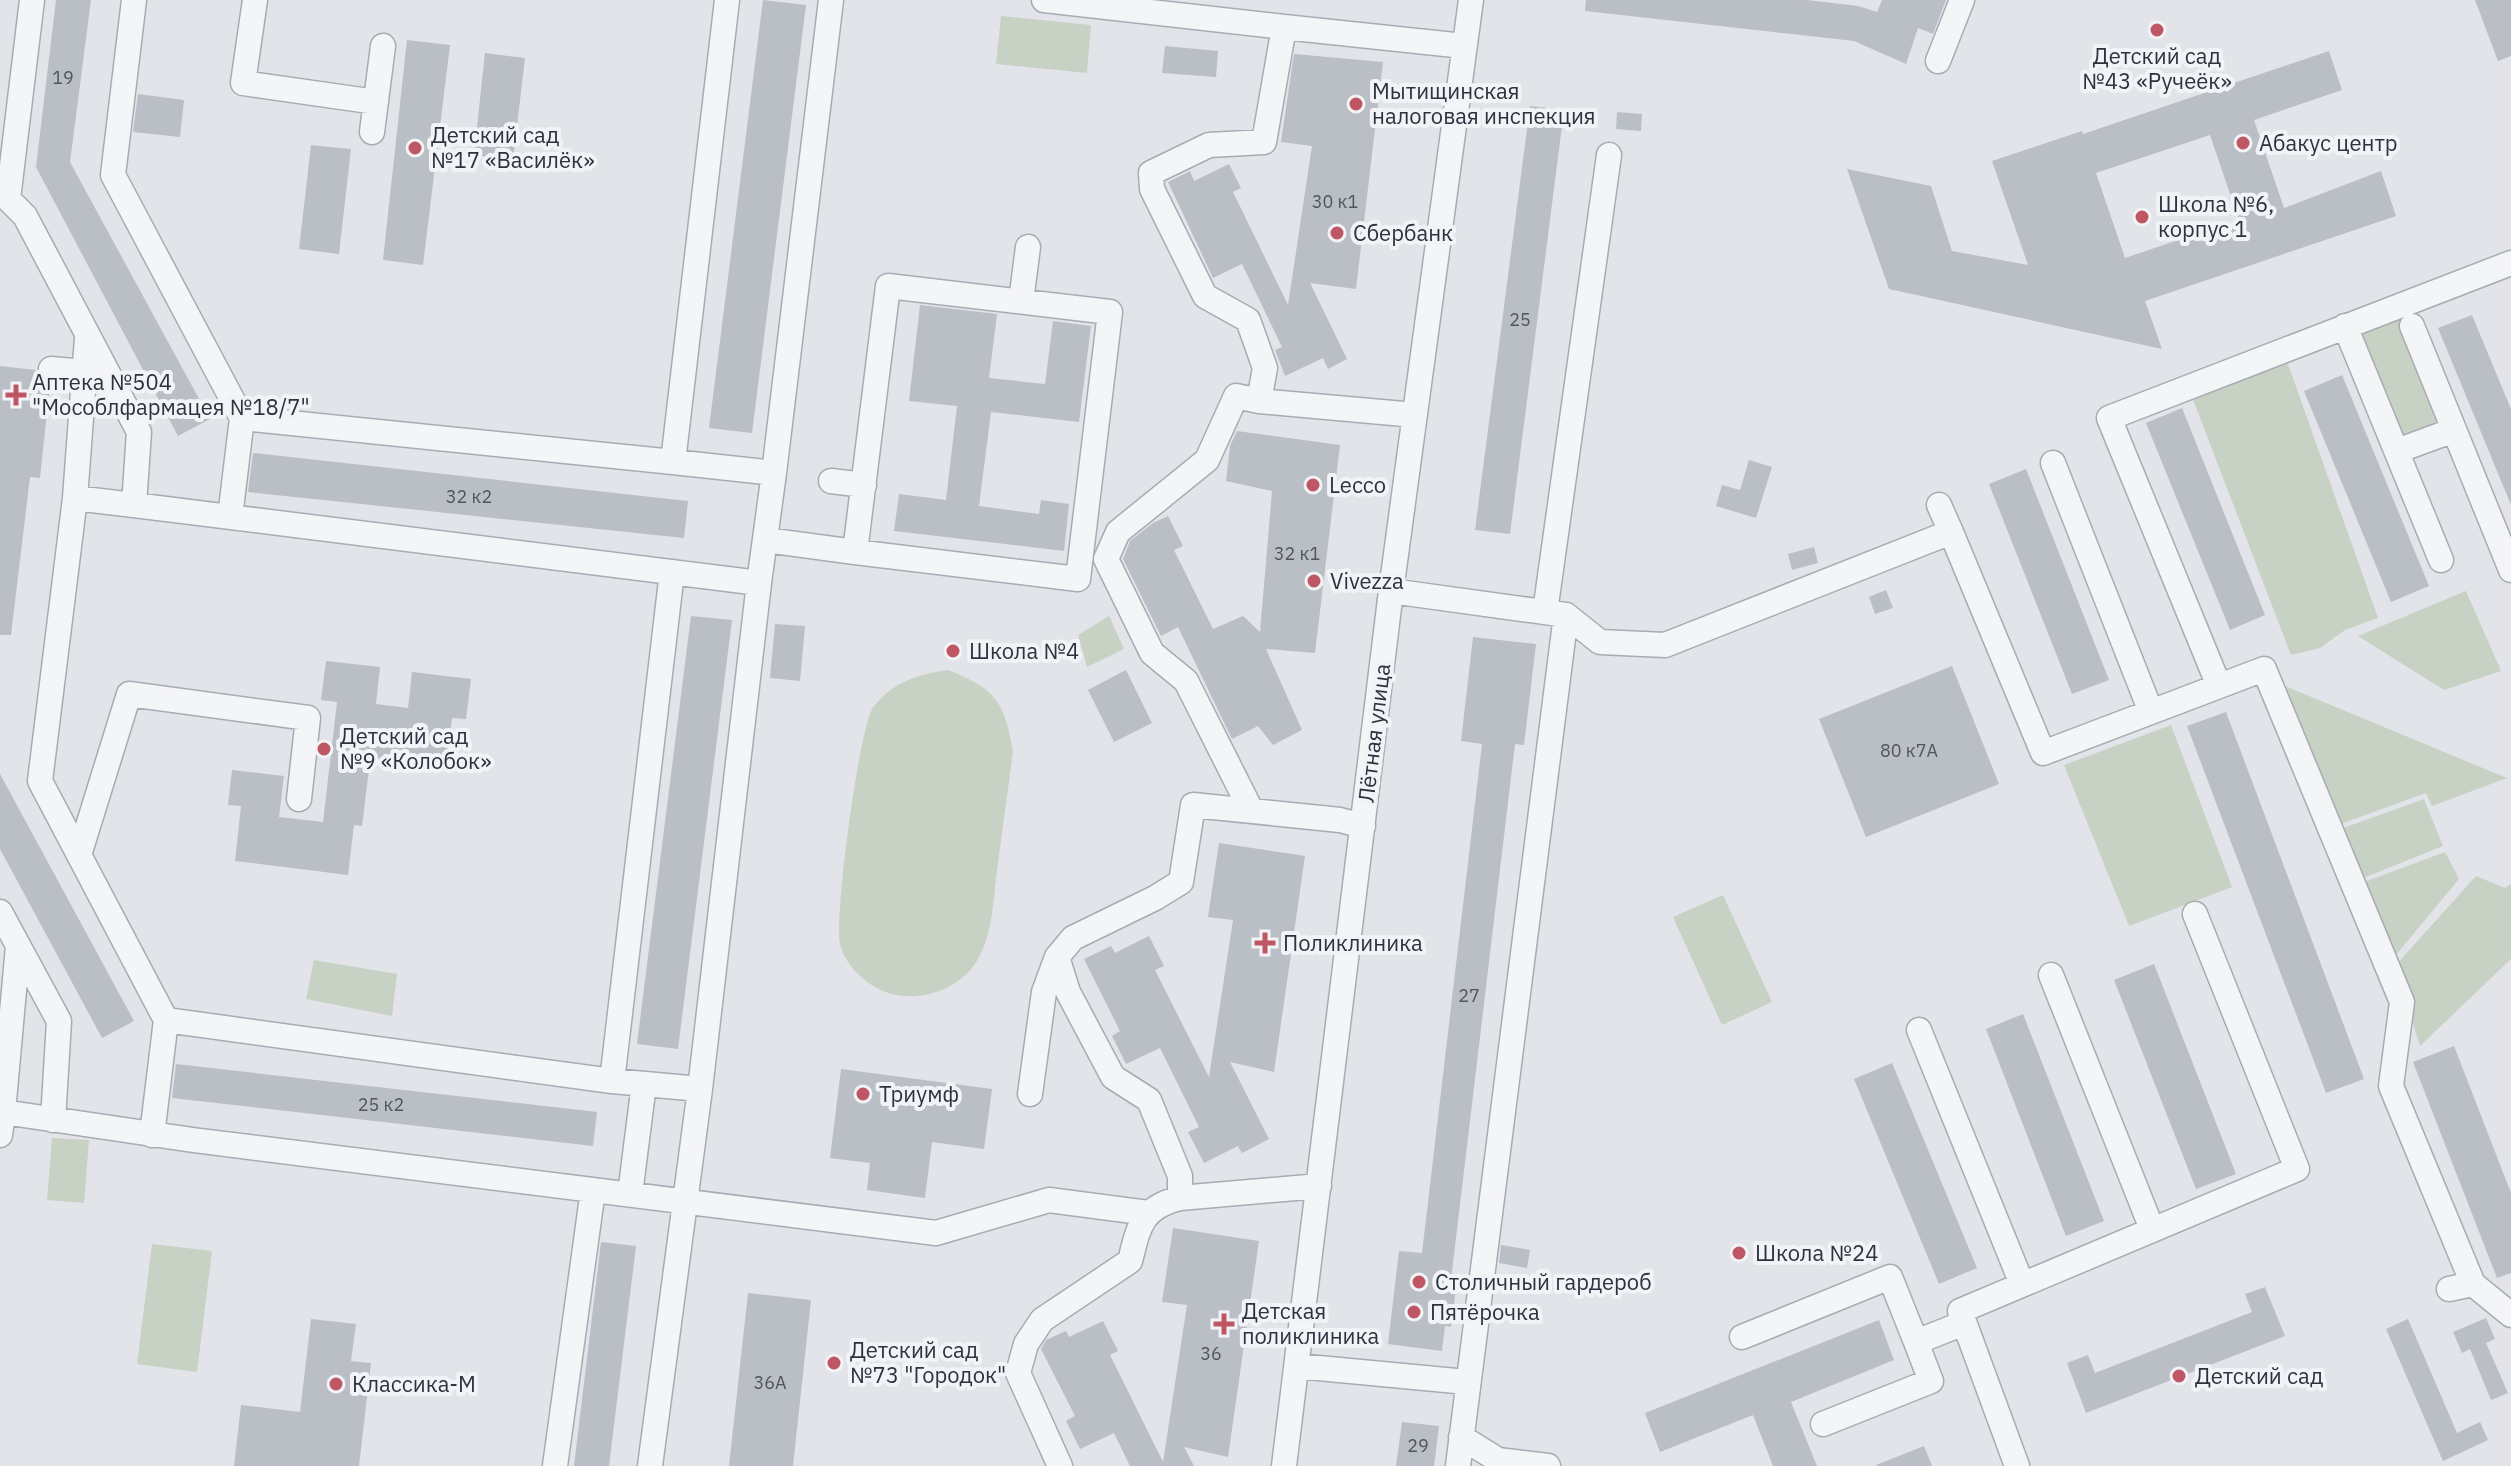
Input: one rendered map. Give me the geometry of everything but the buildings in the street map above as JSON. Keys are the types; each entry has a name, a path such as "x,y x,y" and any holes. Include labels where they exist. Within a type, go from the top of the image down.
{"street":[{"path":"32,0 4,198 25,216 139,432 134,505"},
{"path":"134,0 113,175 242,418 230,517"},
{"path":"255,0 243,83 376,102"},
{"path":"673,462 727,0"},
{"path":"650,1466 700,1089 831,0"},
{"path":"1044,0 1464,46"},
{"name":"Лётная улица","path":"1284,1466 1391,591 1471,0"},
{"path":"1938,61 1962,0"},
{"path":"1259,401 1265,368 1248,320 1205,296 1152,189 1151,173 1209,145 1264,142 1284,27"},
{"path":"372,132 383,46"},
{"path":"1458,1466 1609,155"},
{"path":"1021,301 1028,247"},
{"path":"2219,686 2109,418 2511,263"},
{"path":"766,540 855,552 1078,579 1110,312 888,286 855,552"},
{"path":"2345,326 2441,560"},
{"path":"2412,326 2511,570"},
{"path":"87,338 75,498 40,781 166,1020 152,1135"},
{"path":"51,369 85,372"},
{"path":"1251,810 1186,681 1152,653 1106,559 1118,532 1207,460 1236,396 1259,401 1415,415"},
{"path":"242,418 774,473"},
{"path":"2397,453 2454,430"},
{"path":"2053,463 2151,712"},
{"path":"831,481 864,485"},
{"path":"75,498 759,583"},
{"path":"1939,505 2043,753 2264,669 2402,1002 2391,1086 2461,1286 2511,1315"},
{"path":"1391,591 1556,614 1600,642 1665,645 1951,532"},
{"path":"612,1081 672,572"},
{"path":"79,855 129,694 308,718 299,799"},
{"path":"1030,1094 1044,992 1057,957 1073,938 1181,882 1193,805 1340,820 1363,826"},
{"path":"0,912 59,1021 53,1120"},
{"path":"2017,1466 1960,1311 2297,1169 2195,914"},
{"path":"18,946 6,1018 1,1123 53,1120 936,1233 1049,1200 1148,1213"},
{"path":"1057,957 1068,992 1113,1077 1149,1100 1180,1176 1180,1198"},
{"path":"2051,975 2152,1229"},
{"path":"166,1020 612,1081 700,1089"},
{"path":"1919,1030 2022,1284"},
{"path":"630,1194 644,1084"},
{"path":"1060,1466 1018,1373 1026,1344 1042,1320 1130,1261 1139,1228 1148,1213 1162,1203 1180,1198 1319,1186"},
{"path":"555,1466 593,1190"},
{"path":"1742,1337 1890,1277 1931,1381 1823,1424"},
{"path":"1916,1342 1964,1323"},
{"path":"1297,1366 1467,1382"},
{"path":"1461,1437 1498,1460 1548,1466"}],"green space":[{"path":"1001,16 1091,25 1087,73 996,64"},
{"path":"2400,311 2449,429 2405,448 2355,330"},
{"path":"2288,364 2378,618 2345,630 2320,648 2291,655 2192,397"},
{"path":"2466,591 2501,671 2444,690 2358,636"},
{"path":"1109,616 1124,649 1087,667 1078,635"},
{"path":"948,670 977,684 995,699 1006,720 1013,751 992,916 983,949 962,978 927,995 901,996 866,981 852,968 840,944 849,822 862,748 874,706 907,680"},
{"path":"2275,682 2507,778 2432,806 2426,793 2335,826"},
{"path":"2171,725 2232,887 2129,926 2064,765"},
{"path":"2424,799 2443,846 2356,881 2335,831"},
{"path":"2445,852 2459,879 2391,961 2359,884"},
{"path":"2476,876 2505,888 2511,884 2511,959 2420,1046 2395,966"},
{"path":"1723,895 1772,1002 1722,1025 1673,917"},
{"path":"314,960 397,974 392,1016 306,999"},
{"path":"52,1138 89,1140 84,1203 47,1200"},
{"path":"152,1244 212,1251 197,1372 137,1364"}],"place":[{"name":"Детский сад №43 «Ручеёк»","path":"2157,30"},
{"name":"Мытищинская налоговая инспекция","path":"1356,104"},
{"name":"Абакус центр","path":"2243,143"},
{"name":"Детский сад №17 «Василёк»","path":"415,148"},
{"name":"Школа №6, корпус 1","path":"2142,217"},
{"name":"Сбербанк","path":"1337,233"},
{"name":"Аптека №504 \"Мособлфармацея №18/7\"","path":"16,395"},
{"name":"Lecco","path":"1313,485"},
{"name":"Vivezza","path":"1314,581"},
{"name":"Школа №4","path":"953,651"},
{"name":"Детский сад №9 «Колобок»","path":"324,749"},
{"name":"Поликлиника","path":"1265,943"},
{"name":"Триумф","path":"863,1094"},
{"name":"Школа №24","path":"1739,1253"},
{"name":"Столичный гардероб","path":"1419,1282"},
{"name":"Пятёрочка","path":"1414,1312"},
{"name":"Детская поликлиника","path":"1224,1324"},
{"name":"Детский сад №73 \"Городок\"","path":"834,1363"},
{"name":"Детский сад","path":"2179,1376"},
{"name":"Классика-М","path":"336,1384"}]}
